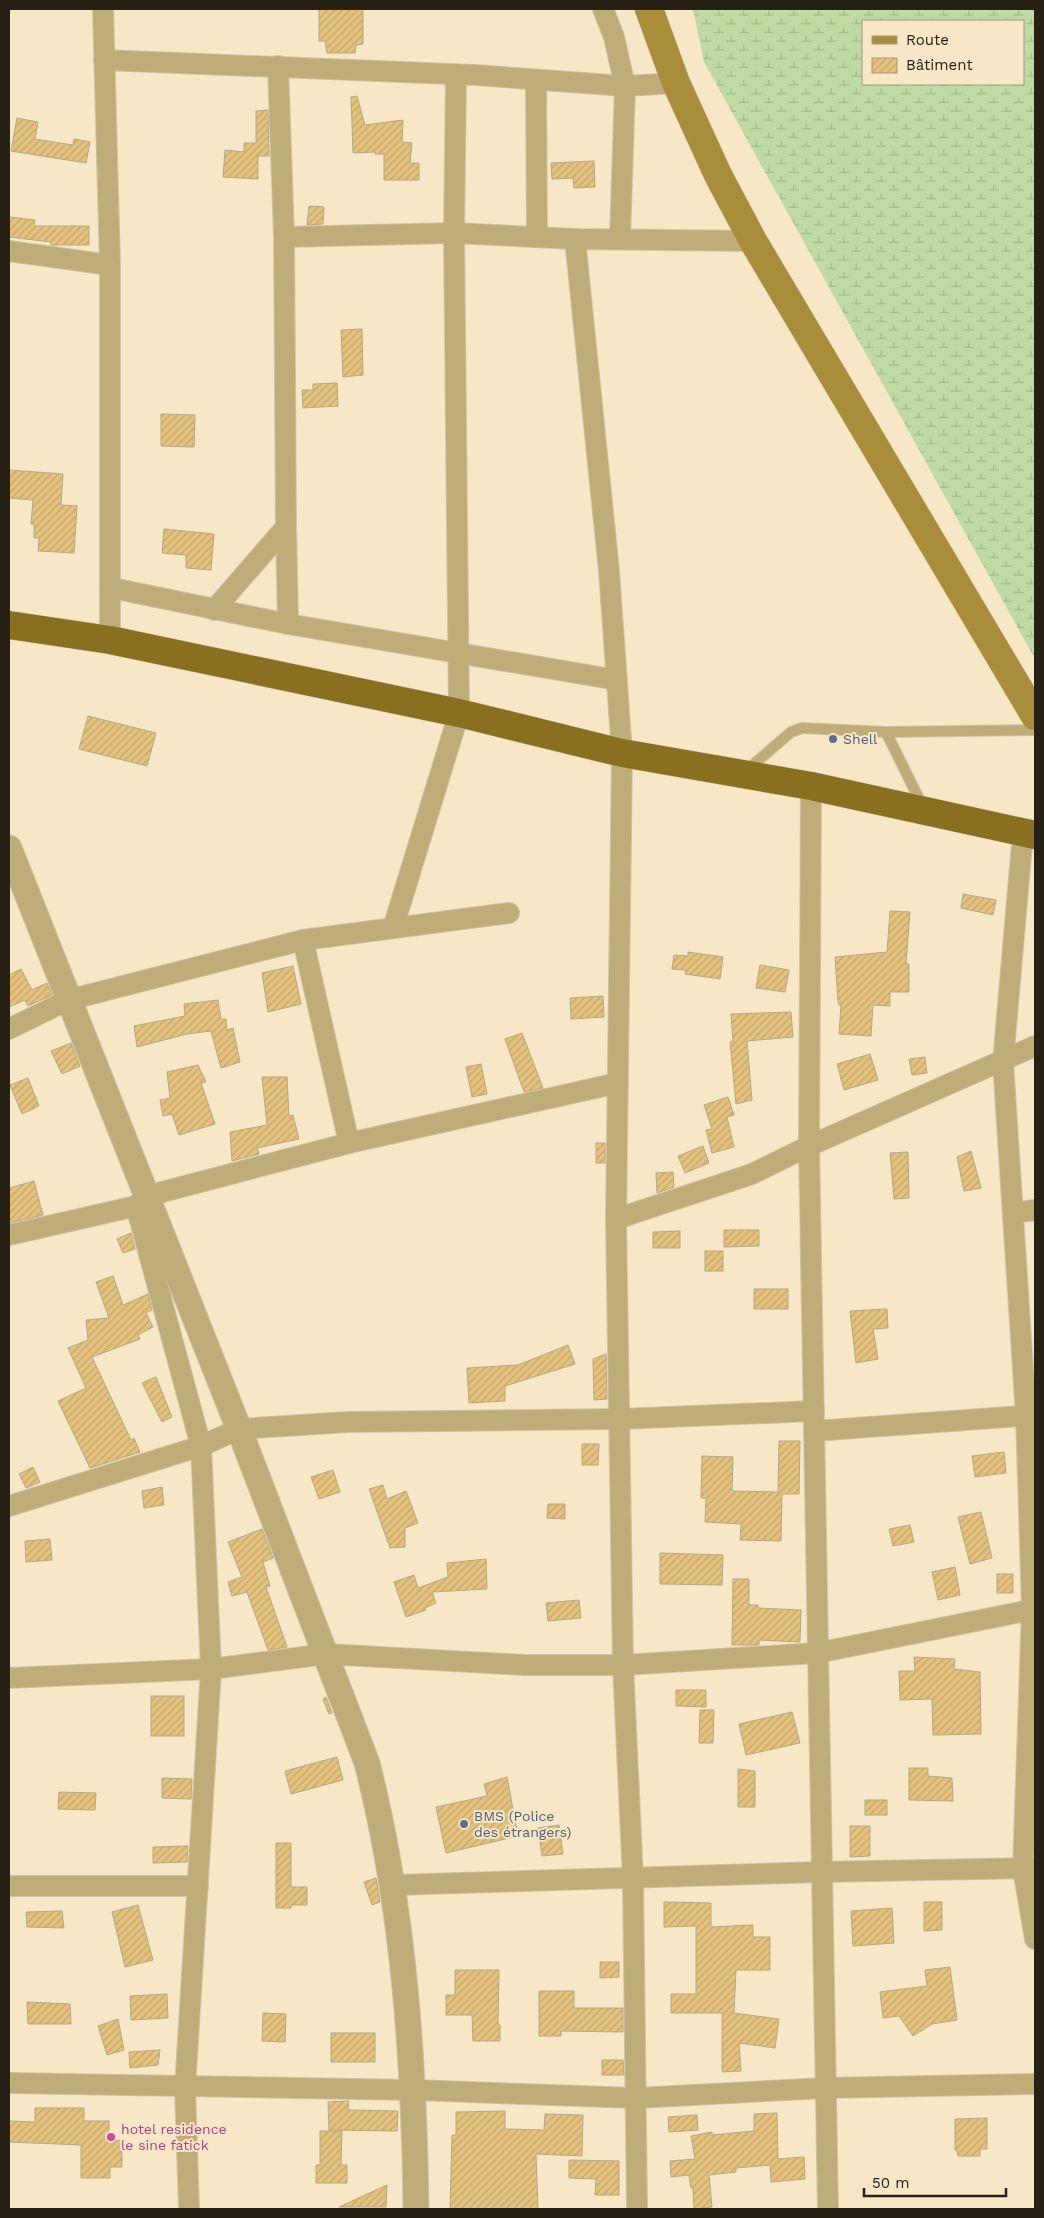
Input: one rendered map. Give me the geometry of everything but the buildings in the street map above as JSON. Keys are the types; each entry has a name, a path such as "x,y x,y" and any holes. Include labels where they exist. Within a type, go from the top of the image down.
{"highway":[{"path":"9,625 110,640 459,713 622,753 811,786 1029,833"}],"main road":[{"path":"649,9 676,83 718,175 752,240 1035,716"}],"street":[{"path":"103,9 110,265 112,588 110,640"},
{"path":"603,9 614,37 625,86 620,238"},
{"path":"104,60 278,66 625,86 676,83"},
{"path":"278,66 284,237 288,624"},
{"path":"393,928 459,713 454,233 456,75"},
{"path":"536,80 537,237"},
{"path":"284,237 454,233 575,239 752,240"},
{"path":"575,239 609,571 622,753 616,1219 624,1665 633,1879 637,2209"},
{"path":"9,251 110,265"},
{"path":"214,610 286,528"},
{"path":"112,588 288,624 617,680"},
{"path":"811,786 809,1146 828,2209"},
{"path":"1029,833 1003,1062 1013,1213 1031,1415 1034,1609 1029,1869 1035,1939"},
{"path":"9,848 68,1000 142,1201 239,1429 367,1762 381,1819 393,1885 414,2090 416,2209"},
{"path":"9,1029 68,1000 303,940 509,913"},
{"path":"303,940 349,1143"},
{"path":"616,1219 752,1174 809,1146 1003,1062 1035,1046"},
{"path":"9,1235 142,1201 349,1143 618,1083"},
{"path":"142,1201 201,1446 212,1669 185,2088 189,2209"},
{"path":"1013,1213 1035,1210"},
{"path":"9,1506 201,1446 239,1429 348,1422 620,1418 814,1411"},
{"path":"814,1431 1031,1415"},
{"path":"9,1678 212,1669 326,1654 525,1665 624,1665 817,1654 1034,1609"},
{"path":"393,1885 821,1872 1029,1869"},
{"path":"9,1886 198,1886"},
{"path":"9,2083 185,2088 414,2090 636,2098 825,2088 1035,2084"}],"lane":[{"path":"742,774 791,732 802,728 886,732 1035,730"},
{"path":"886,732 925,811"}],"green space":[{"path":"693,9 1035,9 1035,659 704,62"}],"place":[{"name":"Shell","path":"833,739"},
{"name":"BMS (Police des étrangers)","path":"464,1824"},
{"name":"hotel residence le sine fatick","path":"111,2137"}]}
